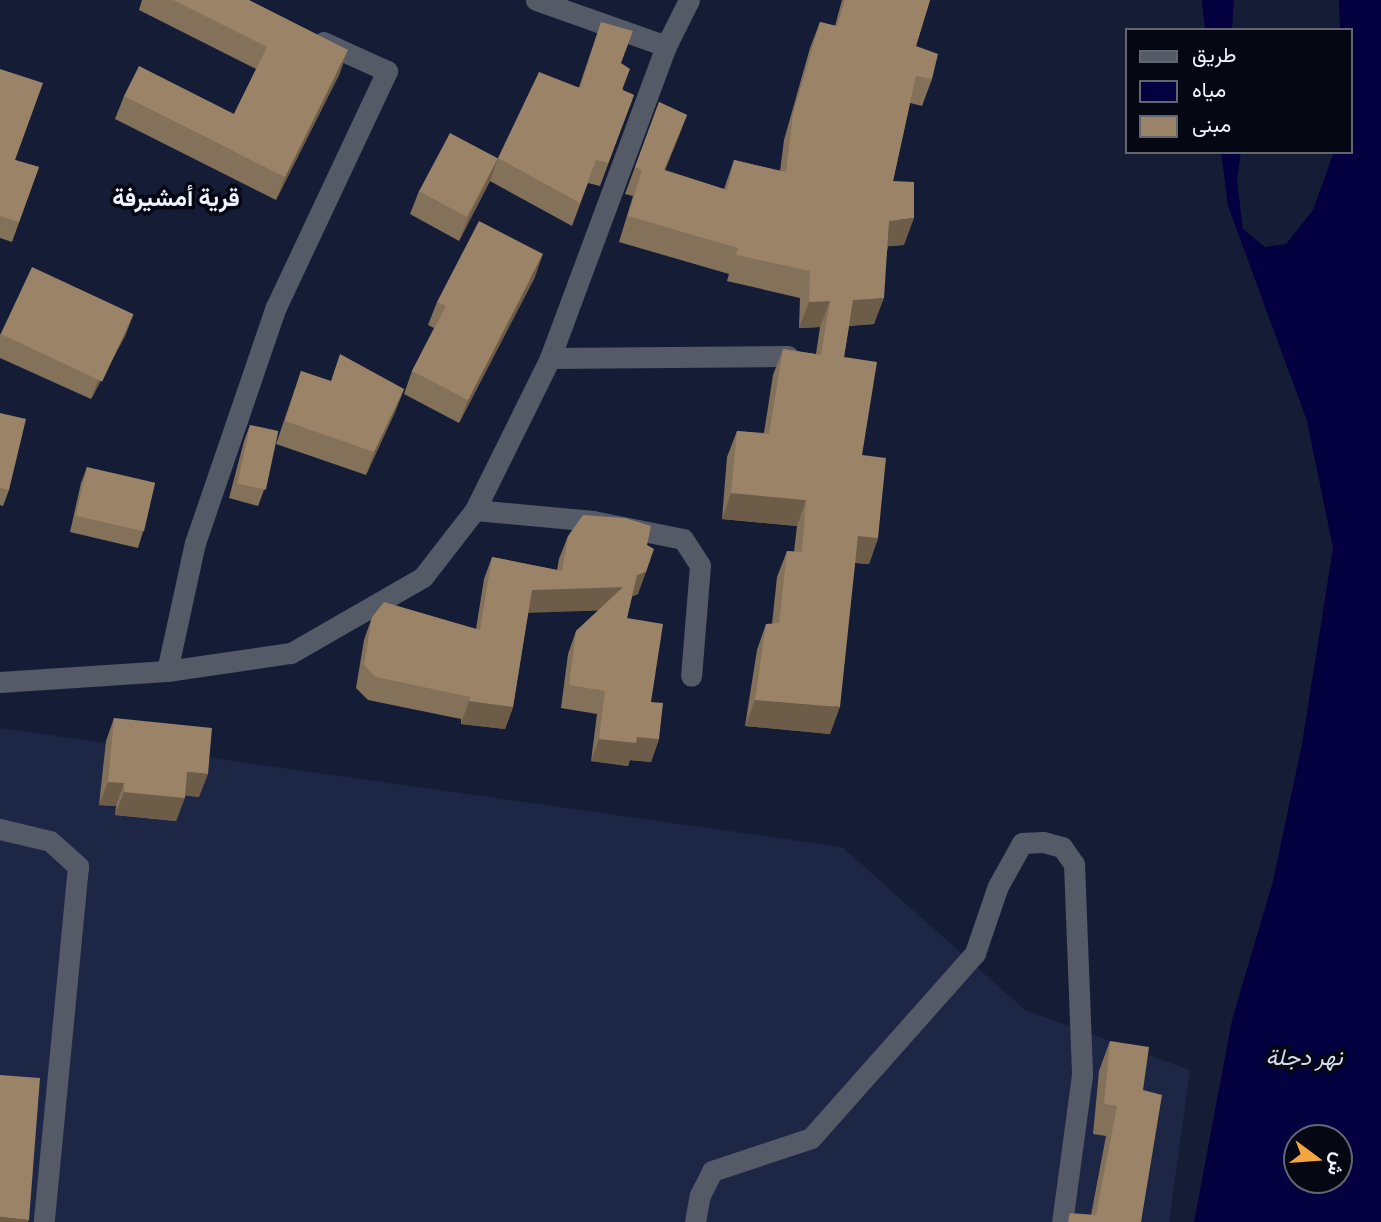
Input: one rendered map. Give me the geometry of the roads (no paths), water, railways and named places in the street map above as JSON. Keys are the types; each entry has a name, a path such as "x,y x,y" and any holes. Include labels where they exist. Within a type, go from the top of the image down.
{"street":[{"path":"536,0 666,46"},
{"path":"0,682 167,671 291,653 424,577 474,510 550,358 666,46 689,0"},
{"path":"167,671 195,543 276,307 387,71 304,33"},
{"path":"550,358 788,356"},
{"path":"474,510 593,521 683,539 700,565 691,676"},
{"path":"0,829 50,841 78,866 44,1222"},
{"path":"695,1222 700,1195 712,1171 811,1138 975,953 998,886 1022,843 1043,842 1062,847 1074,864 1082,1075 1062,1222"}],"water":[{"path":"1202,0 1234,0 1232,28 1205,28"},
{"name":"نهر دجلة","path":"1339,0 1381,0 1381,1222 1194,1222 1232,1020 1273,881 1302,744 1333,548 1307,421 1228,206 1221,154 1241,154 1237,181 1243,229 1265,247 1286,244 1313,210 1333,154 1353,154 1353,28 1340,28"}],"district":[{"name":"قرية أمشيرفة","path":"176,198"}]}
